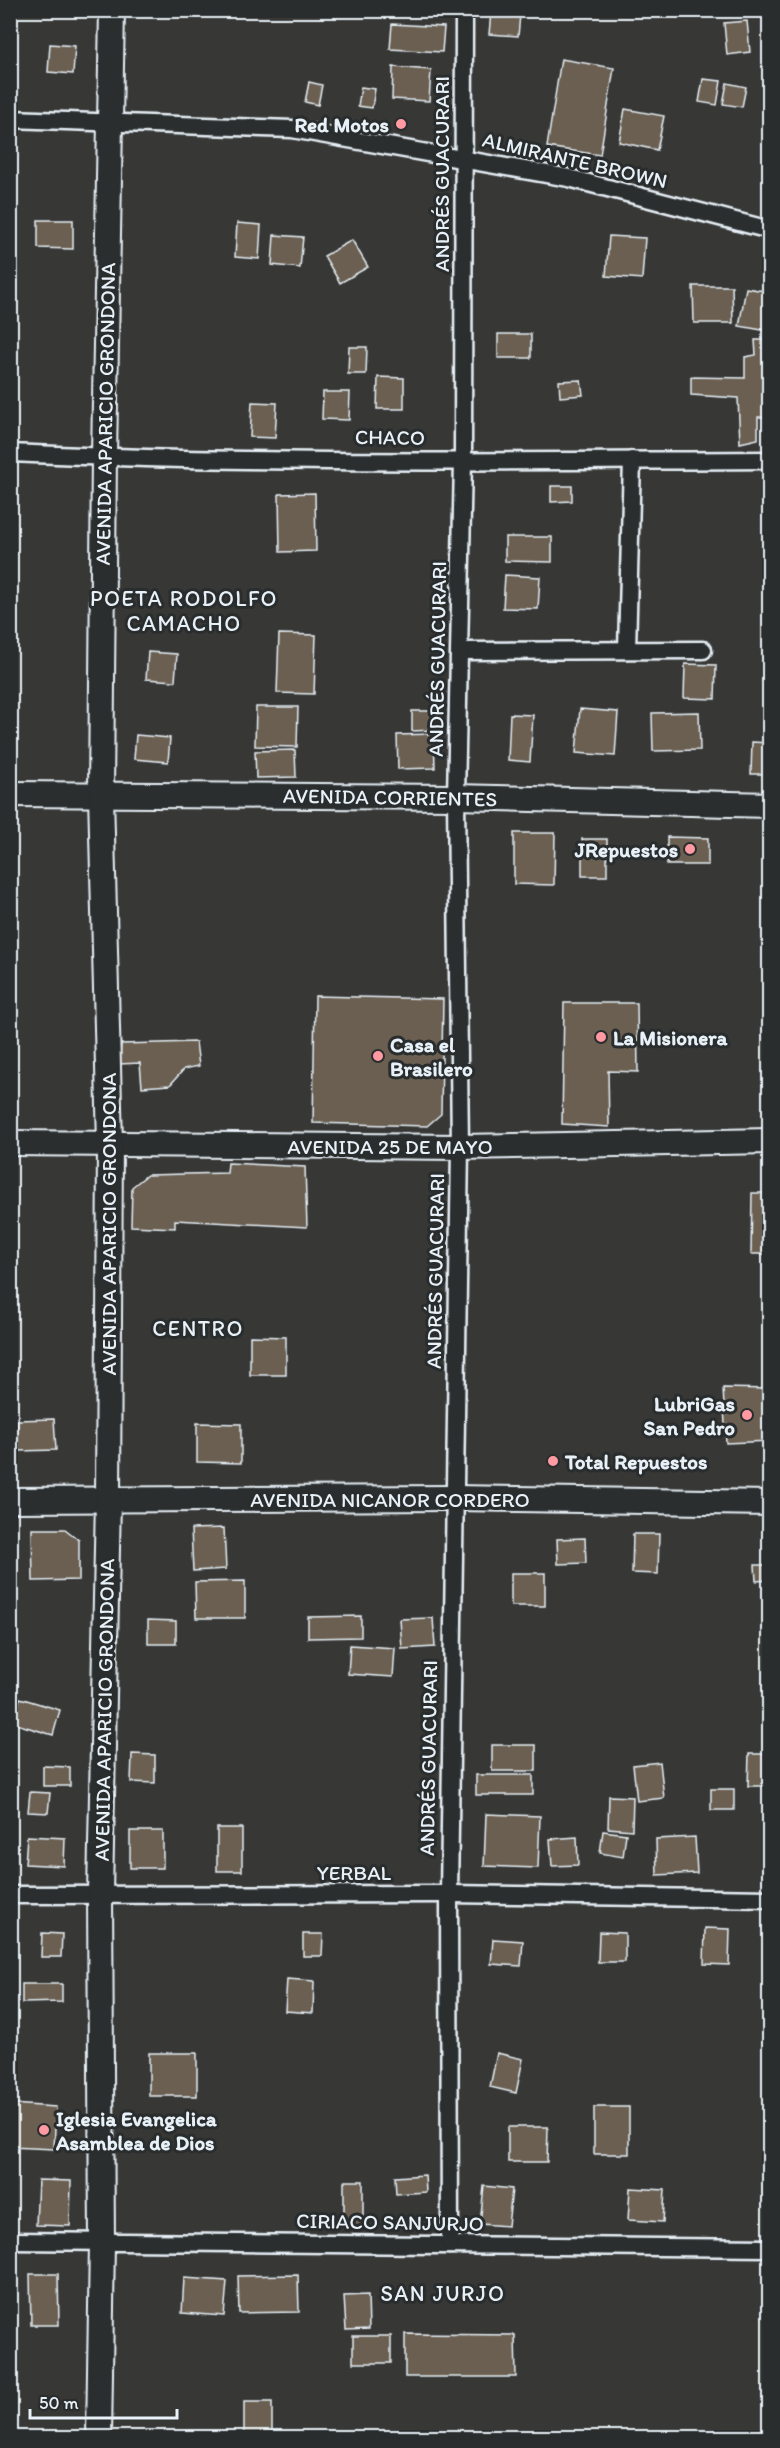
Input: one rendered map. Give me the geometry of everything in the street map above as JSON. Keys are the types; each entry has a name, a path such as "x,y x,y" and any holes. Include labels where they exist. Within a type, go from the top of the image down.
{"main road":[{"name":"AVENIDA APARICIO GRONDONA","path":"99,2438 102,2242 100,1894 108,1499 110,1144 102,795 104,457 112,10"},
{"name":"AVENIDA CORRIENTES","path":"10,794 456,797 770,805"},
{"name":"AVENIDA 25 DE MAYO","path":"10,1143 460,1147 770,1141"},
{"name":"AVENIDA NICANOR CORDERO","path":"10,1500 454,1498 770,1503"}],"street":[{"name":"ANDRÉS GUACURARI","path":"450,2245 449,1894 460,1147 456,797 463,460 464,10"},
{"name":"ALMIRANTE BROWN","path":"10,119 292,129 569,178 770,230"},
{"name":"CHACO","path":"10,453 104,457 770,460"},
{"path":"627,650 632,460"},
{"path":"460,651 703,650"},
{"name":"YERBAL","path":"10,1894 449,1894 770,1899"},
{"name":"CIRIACO SANJURJO","path":"10,2241 770,2248"}],"building":[{"path":"491,12 520,15 518,36 489,34"},
{"path":"747,21 750,52 727,55 724,23"},
{"path":"392,24 444,27 442,52 390,49"},
{"path":"50,44 75,46 73,74 48,72"},
{"path":"561,59 614,68 600,155 547,147"},
{"path":"393,67 431,70 429,101 392,99"},
{"path":"703,79 721,81 717,105 699,102"},
{"path":"309,82 322,85 318,105 305,102"},
{"path":"727,83 746,87 742,107 723,104"},
{"path":"361,87 375,89 372,108 358,106"},
{"path":"625,109 664,116 657,150 619,142"},
{"path":"38,220 73,220 73,249 38,248"},
{"path":"237,223 261,225 259,259 235,257"},
{"path":"274,235 303,237 300,268 272,265"},
{"path":"609,236 645,238 642,279 606,276"},
{"path":"352,240 368,267 340,283 324,256"},
{"path":"693,286 732,286 733,323 694,323"},
{"path":"746,288 770,292 768,331 739,326"},
{"path":"498,334 531,334 531,358 498,358"},
{"path":"755,340 770,340 770,417 758,417 758,439 740,443 738,398 691,395 691,377 745,378 745,357 756,355"},
{"path":"349,347 367,347 366,374 348,374"},
{"path":"378,377 404,378 404,409 377,409"},
{"path":"581,380 583,395 560,397 559,381"},
{"path":"323,392 350,392 349,420 322,419"},
{"path":"252,402 277,403 275,438 250,437"},
{"path":"551,486 572,486 572,501 551,502"},
{"path":"315,493 316,551 280,552 279,494"},
{"path":"505,537 552,537 552,562 505,561"},
{"path":"505,575 540,577 538,609 503,608"},
{"path":"279,634 316,635 314,694 277,693"},
{"path":"148,652 177,654 175,681 146,679"},
{"path":"685,664 716,665 715,699 684,698"},
{"path":"256,707 298,707 297,747 255,746"},
{"path":"580,709 618,712 615,756 576,753"},
{"path":"412,711 434,711 434,730 412,731"},
{"path":"699,712 700,750 653,751 652,713"},
{"path":"510,714 533,715 530,762 508,760"},
{"path":"434,734 435,768 398,769 397,735"},
{"path":"136,735 170,738 168,762 134,759"},
{"path":"752,742 770,743 770,774 751,774"},
{"path":"295,750 296,777 256,778 255,751"},
{"path":"514,833 555,833 554,885 514,884"},
{"path":"667,837 708,838 708,865 667,865"},
{"path":"582,839 607,839 607,876 582,876"},
{"name":"Casa el Brasilero","path":"315,996 443,999 441,1114 427,1126 313,1123"},
{"name":"La Misionera","path":"564,1003 637,1003 638,1072 608,1071 609,1127 562,1124"},
{"path":"196,1042 199,1066 184,1069 170,1085 142,1087 140,1063 119,1064 121,1044"},
{"path":"228,1163 305,1167 307,1227 175,1220 175,1228 131,1226 132,1187 147,1175 227,1173"},
{"path":"752,1193 770,1193 770,1254 751,1254"},
{"path":"250,1336 286,1337 286,1375 250,1375"},
{"name":"LubriGas San Pedro","path":"723,1388 770,1389 770,1441 726,1443"},
{"path":"54,1419 56,1450 18,1451 17,1420"},
{"path":"197,1423 241,1424 241,1463 197,1462"},
{"path":"224,1528 226,1569 193,1571 191,1529"},
{"path":"32,1529 65,1529 79,1540 79,1580 33,1581"},
{"path":"633,1534 659,1534 658,1574 632,1573"},
{"path":"585,1538 586,1563 558,1564 557,1539"},
{"path":"755,1565 770,1565 770,1580 756,1581"},
{"path":"511,1573 545,1573 545,1606 511,1606"},
{"path":"245,1581 245,1618 196,1618 195,1582"},
{"path":"361,1616 361,1637 308,1638 308,1617"},
{"path":"433,1618 435,1647 402,1649 400,1619"},
{"path":"148,1620 176,1621 176,1644 148,1644"},
{"path":"350,1645 395,1648 393,1677 348,1674"},
{"path":"20,1698 60,1710 53,1735 13,1723"},
{"path":"492,1745 536,1745 536,1771 492,1771"},
{"path":"132,1754 155,1755 155,1783 131,1782"},
{"path":"749,1754 770,1754 770,1786 748,1786"},
{"path":"660,1762 664,1798 637,1801 633,1765"},
{"path":"43,1766 70,1767 70,1786 43,1786"},
{"path":"476,1775 533,1775 533,1795 476,1795"},
{"path":"711,1789 734,1789 734,1810 711,1810"},
{"path":"30,1792 50,1793 48,1813 28,1812"},
{"path":"609,1796 633,1797 632,1830 608,1828"},
{"path":"486,1814 540,1816 538,1868 484,1866"},
{"path":"217,1828 242,1828 242,1871 217,1871"},
{"path":"130,1831 163,1831 163,1868 130,1868"},
{"path":"603,1831 626,1834 623,1857 600,1853"},
{"path":"27,1836 65,1838 64,1866 25,1864"},
{"path":"577,1837 578,1865 552,1866 550,1839"},
{"path":"695,1837 697,1873 657,1875 656,1839"},
{"path":"705,1928 730,1929 729,1965 704,1964"},
{"path":"599,1932 625,1933 625,1962 598,1962"},
{"path":"42,1933 62,1934 61,1957 41,1957"},
{"path":"303,1934 323,1934 322,1956 303,1956"},
{"path":"493,1939 523,1941 521,1966 491,1964"},
{"path":"287,1979 314,1981 313,2013 285,2011"},
{"path":"22,1984 62,1984 62,2002 22,2003"},
{"path":"149,2053 197,2053 197,2096 149,2096"},
{"path":"497,2053 523,2059 516,2093 490,2087"},
{"path":"10,2104 56,2107 54,2149 10,2147"},
{"path":"594,2107 629,2107 629,2154 594,2154"},
{"path":"508,2127 548,2127 547,2162 508,2162"},
{"path":"425,2175 426,2192 396,2194 395,2177"},
{"path":"38,2180 71,2181 70,2226 36,2225"},
{"path":"344,2181 363,2181 363,2228 344,2228"},
{"path":"484,2186 512,2189 508,2226 480,2224"},
{"path":"630,2188 665,2190 663,2222 628,2220"},
{"path":"30,2274 58,2274 59,2325 31,2325"},
{"path":"298,2275 299,2312 239,2313 238,2276"},
{"path":"184,2278 227,2281 224,2316 182,2313"},
{"path":"368,2295 369,2329 346,2330 344,2296"},
{"path":"405,2334 515,2335 516,2377 405,2377"},
{"path":"353,2336 391,2336 391,2363 353,2363"},
{"path":"244,2402 272,2402 272,2438 244,2438"}],"place":[{"name":"Red Motos","path":"401,124"},
{"name":"JRepuestos","path":"690,849"},
{"name":"La Misionera","path":"601,1037"},
{"name":"Casa el Brasilero","path":"378,1056"},
{"name":"LubriGas San Pedro","path":"747,1415"},
{"name":"Total Repuestos","path":"553,1461"},
{"name":"Iglesia Evangelica Asamblea de Dios","path":"44,2130"}],"district":[{"name":"POETA RODOLFO CAMACHO","path":"184,610"},
{"name":"CENTRO","path":"198,1328"},
{"name":"SAN JURJO","path":"443,2293"}]}
